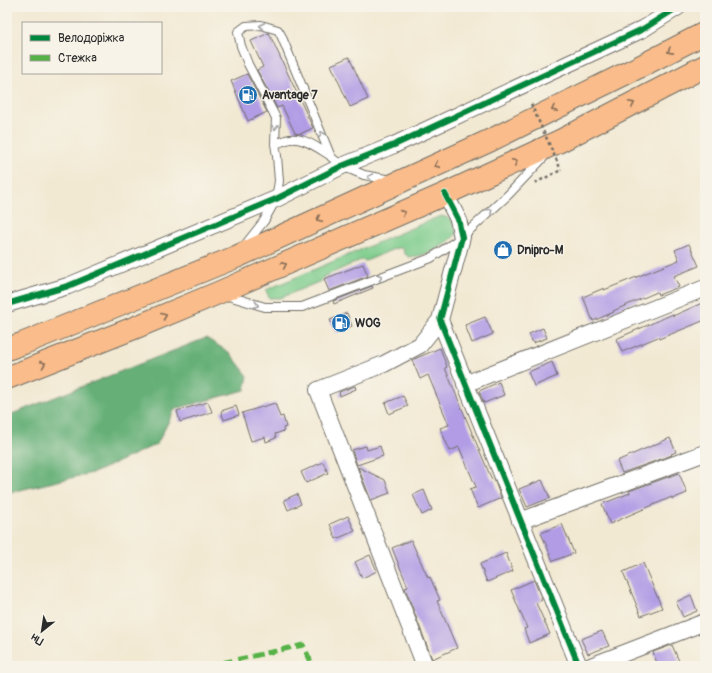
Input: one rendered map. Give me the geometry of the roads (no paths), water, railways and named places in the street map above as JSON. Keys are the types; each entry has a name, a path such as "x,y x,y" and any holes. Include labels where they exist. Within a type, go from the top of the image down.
{"highway":[{"path":"7,349 236,257 498,137 705,33"},
{"path":"7,378 127,331 218,293 445,194 560,141 705,66"}],"street":[{"path":"7,304 68,286 276,199 337,162 394,146 643,29 678,7"},
{"path":"425,666 318,390 384,364 420,345 440,320 462,237 458,219 445,194"},
{"path":"465,384 705,288"},
{"path":"440,320 579,666"},
{"path":"520,521 705,454"},
{"path":"591,666 705,622"}],"lane":[{"path":"236,257 264,221 276,199 279,181 275,144 276,118 248,64 241,46 238,32 246,26 261,25 278,30 337,162"},
{"path":"275,144 289,139 298,139 308,142 337,162 364,176 399,182"},
{"path":"218,293 265,307 302,307 431,258 462,237 508,195 560,141"}],"place":[{"name":"Avantage 7","path":"248,95"},
{"name":"Dnipro-M","path":"503,250"},
{"name":"WOG","path":"341,323"}]}
